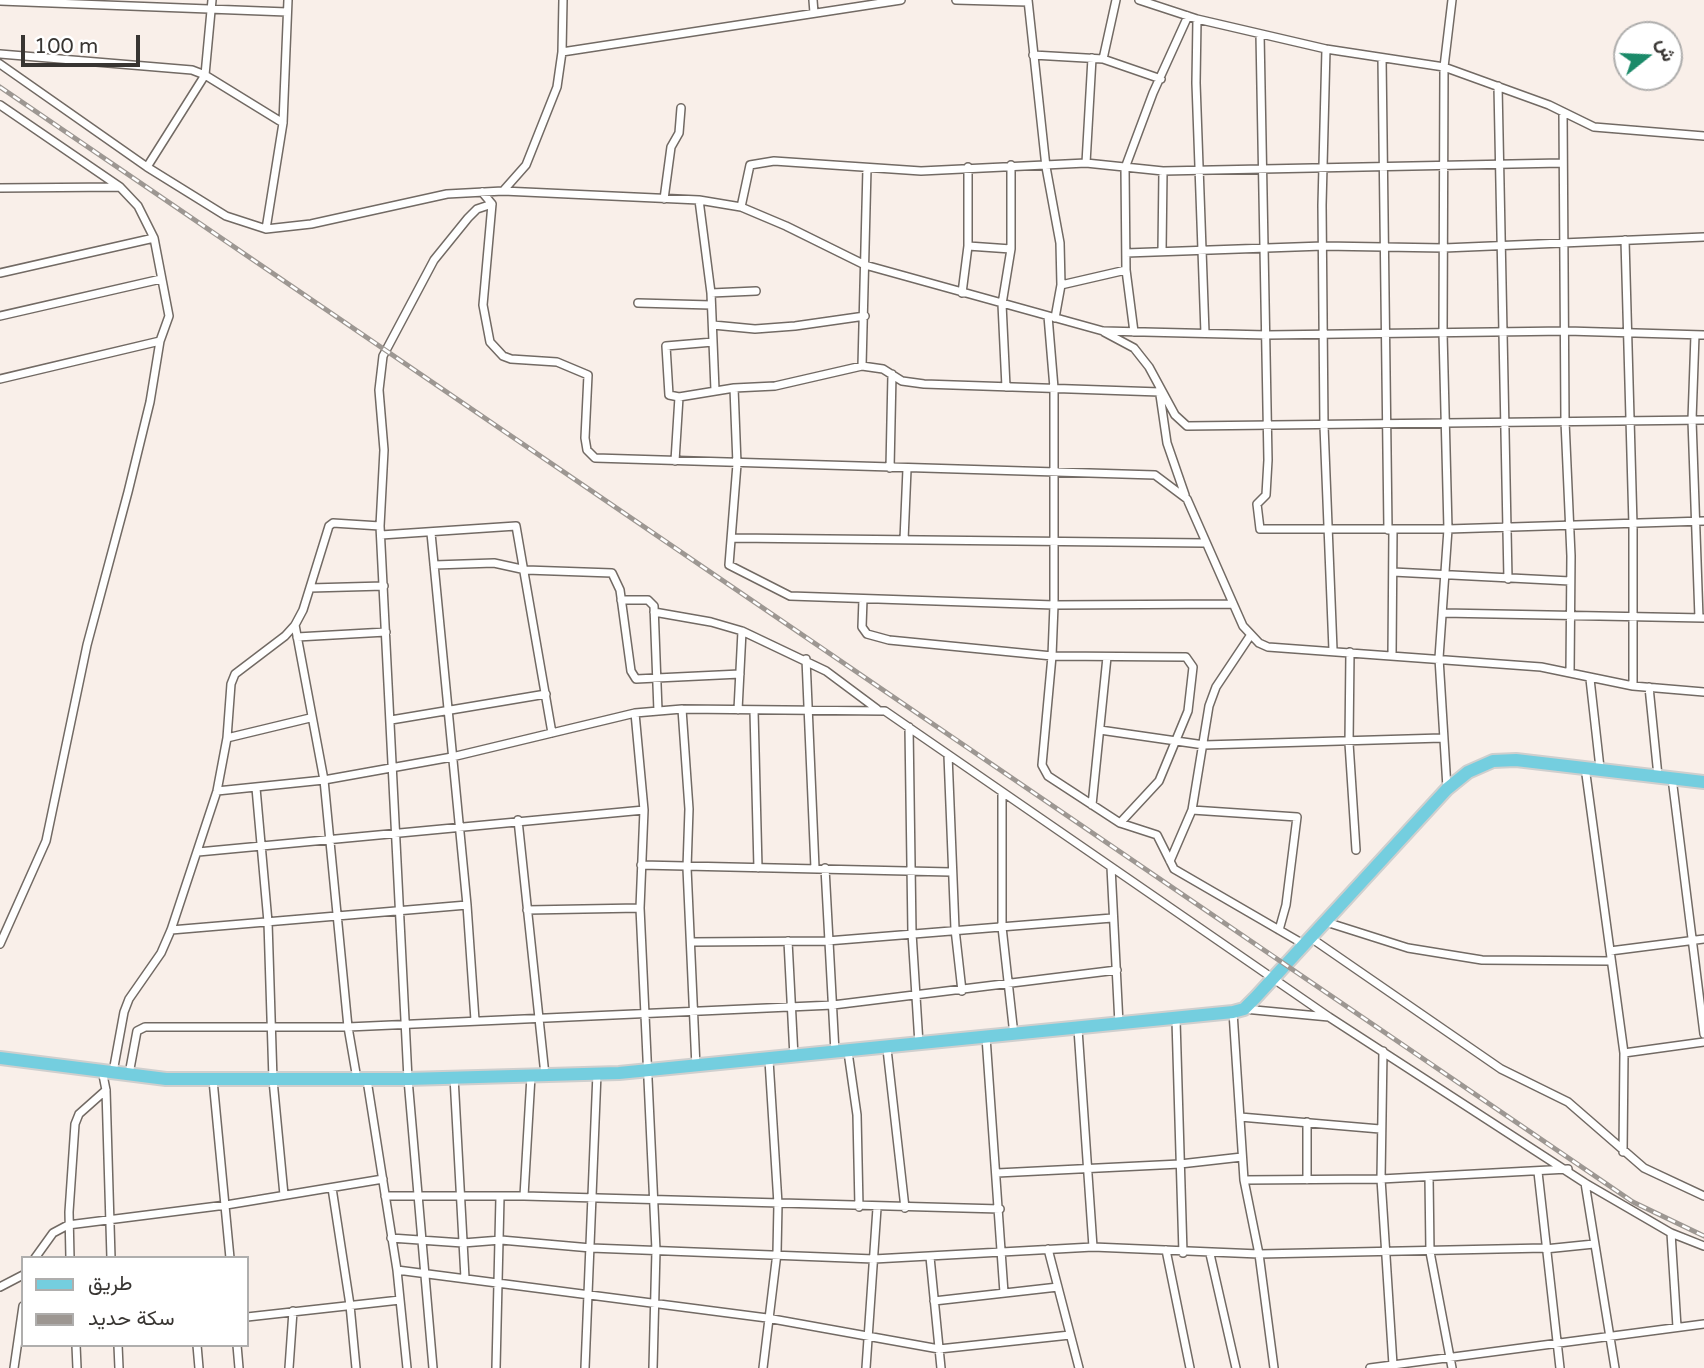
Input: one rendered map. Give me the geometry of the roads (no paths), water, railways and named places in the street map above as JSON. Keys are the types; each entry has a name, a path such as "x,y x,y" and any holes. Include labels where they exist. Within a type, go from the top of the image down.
{"main road":[{"path":"0,1058 129,1074 212,1080 531,1076 696,1067 1119,1026 1238,1011 1274,978 1447,789 1468,772 1493,761 1516,760 1704,782"}],"street":[{"path":"266,229 284,123 288,0"},
{"path":"503,191 526,165 550,108 562,52 563,0"},
{"path":"813,0 814,13"},
{"path":"562,52 901,0"},
{"path":"956,0 1028,1 1046,167 1060,243 1061,285 1052,317 1054,605 1042,765 1048,776 1121,823 1157,835 1174,869 1279,929 1308,941 1501,1069 1568,1101 1644,1168 1704,1196"},
{"path":"1103,59 1116,0"},
{"path":"1139,0 1197,19 1326,49 1444,67 1563,112 1594,127 1704,136"},
{"path":"1447,789 1439,658 1448,529 1443,333 1444,67 1452,0"},
{"path":"0,1 212,4 288,12"},
{"path":"147,167 205,75 212,4"},
{"path":"1134,332 1126,270 1125,168 1188,16"},
{"path":"1197,19 1205,333"},
{"path":"1260,34 1265,248 1266,495 1258,504 1259,530 1448,529 1700,521"},
{"path":"1326,49 1324,426 1333,650"},
{"path":"0,54 184,69 205,75 284,123"},
{"path":"1033,55 1103,59 1161,79"},
{"path":"1086,163 1092,58"},
{"path":"1382,58 1385,334 1393,572 1392,656"},
{"path":"0,64 147,167 226,216 266,229 311,224 447,194 503,191 698,200 741,207 865,265 1102,331 1134,348 1149,367 1159,390 1175,415 1187,426 1387,426 1445,421 1505,423 1704,420"},
{"path":"1497,86 1508,579"},
{"path":"0,105 120,187 138,206 154,238 169,316 160,341 150,402 87,645 46,841 0,944"},
{"path":"664,199 671,147 679,133 681,108"},
{"path":"1563,112 1562,242 1570,673"},
{"path":"741,207 747,170 756,162 841,163 867,168 921,171 1086,163 1125,168 1199,170 1562,163"},
{"path":"1006,387 1002,304 1011,249 1011,165"},
{"path":"962,293 968,246 968,167"},
{"path":"862,366 866,316 867,168"},
{"path":"1162,251 1163,170"},
{"path":"0,188 120,187"},
{"path":"482,192 492,204 483,305 490,342 503,356 511,359 557,362 588,375 586,438 591,455 737,464 1155,475 1187,499"},
{"path":"698,200 711,293 715,390"},
{"path":"433,1368 408,1079 398,911 380,526 384,450 379,390 383,356 434,260 477,209 492,204"},
{"path":"1126,253 1323,246 1444,248 1704,237"},
{"path":"0,273 154,238"},
{"path":"1625,240 1633,525 1633,686"},
{"path":"968,246 1011,249"},
{"path":"1061,285 1126,270"},
{"path":"0,316 161,279"},
{"path":"711,293 756,291"},
{"path":"638,303 711,305"},
{"path":"713,325 755,329 866,316"},
{"path":"1102,331 1264,335 1564,331 1700,335 1692,420 1700,521 1701,618 1634,619 1443,613"},
{"path":"0,379 160,341"},
{"path":"713,342 666,346 669,395 679,397 733,387 791,383 862,366 883,369 902,381 925,384 1159,390"},
{"path":"890,468 892,374"},
{"path":"733,387 737,464 729,565 790,596 1054,605 1233,604"},
{"path":"1159,390 1167,443 1204,543 1250,636 1268,647 1541,667 1633,686 1704,692"},
{"path":"676,461 679,397"},
{"path":"904,540 907,470"},
{"path":"111,1256 108,1222 107,1071 129,999 161,953 198,852 217,791 235,674 285,636 295,625 333,523 380,526"},
{"path":"381,535 516,526 526,570 552,733"},
{"path":"431,533 467,905 475,1020"},
{"path":"733,538 1204,543"},
{"path":"434,565 494,563 526,570 612,573 617,578 632,676 636,679 740,674"},
{"path":"1393,572 1570,581"},
{"path":"310,589 384,586"},
{"path":"863,599 861,620 867,634 901,641 1052,656 1186,657 1193,667 1188,711 1177,741 1159,781 1121,823"},
{"path":"621,600 648,600 654,606 658,711"},
{"path":"654,612 711,622 742,631 806,659 1329,1017 1585,1183 1671,1233 1704,1246"},
{"path":"295,625 310,718 324,780 348,1027 383,1180 397,1270 407,1368"},
{"path":"738,710 742,631"},
{"path":"297,637 386,632"},
{"path":"1170,861 1192,810 1205,745 1209,706 1216,687 1250,636"},
{"path":"1350,652 1349,743 1356,850"},
{"path":"1093,806 1107,657"},
{"path":"806,659 806,710 815,868"},
{"path":"1590,679 1600,768"},
{"path":"1649,687 1704,1034"},
{"path":"390,720 546,694"},
{"path":"217,791 324,780 452,757 635,713 682,709 877,709"},
{"path":"682,709 689,809 687,868 696,1067"},
{"path":"754,710 758,868"},
{"path":"635,713 644,810 640,908 655,1200 653,1368"},
{"path":"227,738 310,718"},
{"path":"909,727 912,933 919,1044"},
{"path":"1100,730 1205,745 1349,743 1442,738"},
{"path":"948,755 954,929 962,991"},
{"path":"1585,766 1624,1053 1623,1152"},
{"path":"256,788 268,922 273,1080 284,1195"},
{"path":"1002,793 1002,927 1014,1035"},
{"path":"198,852 330,842 518,820 644,810"},
{"path":"1192,810 1297,817 1284,914 1279,929"},
{"path":"518,820 545,1075"},
{"path":"641,865 951,872"},
{"path":"1111,867 1119,1026"},
{"path":"825,868 827,941 833,1005 841,1053 857,1115 859,1207"},
{"path":"171,930 467,905"},
{"path":"527,909 640,908"},
{"path":"691,942 827,941 1112,918"},
{"path":"1326,922 1408,948 1482,960 1611,961"},
{"path":"1610,951 1704,939"},
{"path":"788,941 794,1057"},
{"path":"129,1074 140,1028 348,1027 540,1016 833,1005 1117,970"},
{"path":"1274,1368 1259,1254 1244,1180 1238,1011 1329,1017"},
{"path":"1177,1020 1182,1253"},
{"path":"1078,1029 1093,1247"},
{"path":"986,1038 1004,1293"},
{"path":"1624,1053 1704,1042"},
{"path":"887,1049 905,1208"},
{"path":"1383,1051 1381,1180 1393,1365"},
{"path":"763,1368 777,1253 778,1204 769,1060"},
{"path":"585,1368 597,1073"},
{"path":"524,1196 531,1076"},
{"path":"454,1077 465,1278"},
{"path":"212,1080 230,1256"},
{"path":"71,1256 68,1225 75,1124 79,1114 106,1090"},
{"path":"1240,1117 1380,1129"},
{"path":"1307,1122 1307,1180"},
{"path":"997,1173 1180,1164 1242,1157"},
{"path":"1244,1180 1381,1180 1568,1170"},
{"path":"1538,1172 1560,1368"},
{"path":"1429,1177 1430,1252 1452,1368"},
{"path":"36,1256 53,1233 68,1225 108,1222 383,1180"},
{"path":"1585,1183 1615,1368"},
{"path":"331,1188 350,1305 356,1368"},
{"path":"385,1196 524,1196 877,1208 1000,1209"},
{"path":"496,1368 500,1197"},
{"path":"866,1368 877,1208"},
{"path":"1671,1233 1677,1328"},
{"path":"391,1238 463,1242 501,1240 591,1248 777,1253 874,1259 1093,1247 1182,1253 1259,1254 1430,1252 1594,1244"},
{"path":"1048,1249 1079,1368"},
{"path":"1166,1250 1190,1368"},
{"path":"1210,1254 1236,1368"},
{"path":"930,1257 940,1368"},
{"path":"397,1270 426,1276 465,1278 767,1318 868,1334 939,1349 1070,1335"},
{"path":"0,1287 21,1276"},
{"path":"934,1301 1058,1287"},
{"path":"248,1317 400,1300"},
{"path":"289,1368 293,1311"},
{"path":"1373,1368 1704,1324"},
{"path":"14,1368 20,1336"},
{"path":"76,1347 77,1368"},
{"path":"118,1347 119,1368"},
{"path":"197,1347 199,1368"},
{"path":"237,1347 239,1368"}],"railway":[{"path":"0,87 1633,1202 1704,1236"}]}
